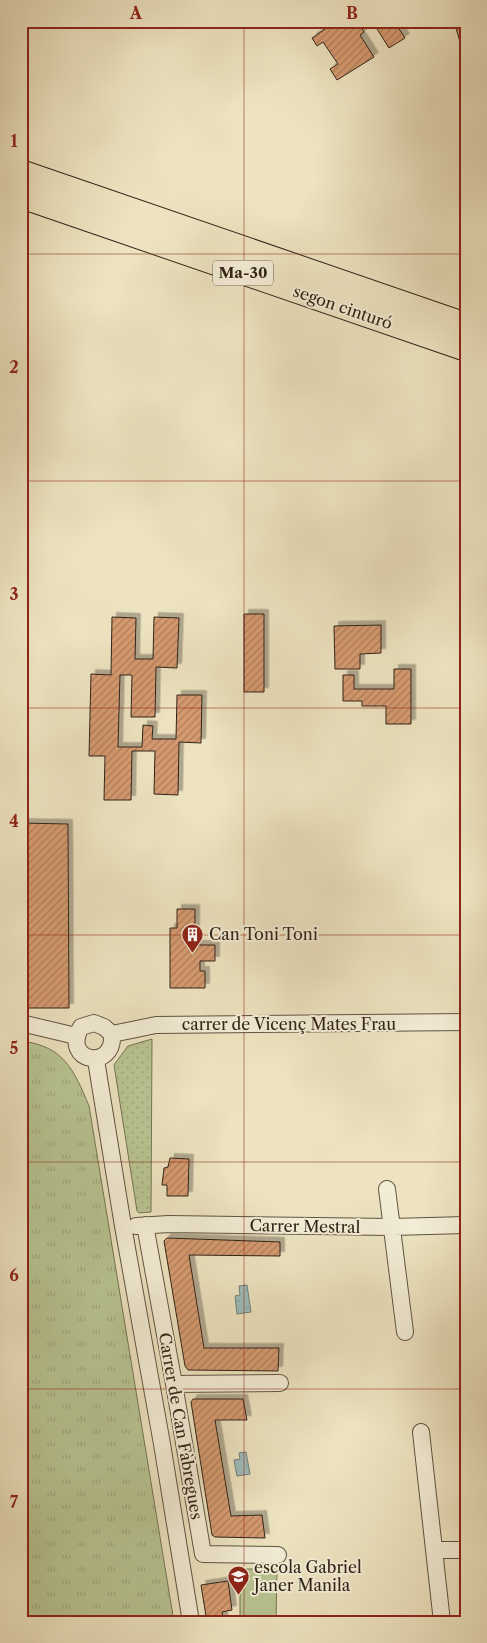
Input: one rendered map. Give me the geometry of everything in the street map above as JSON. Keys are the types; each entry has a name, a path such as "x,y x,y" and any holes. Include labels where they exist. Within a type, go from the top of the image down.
{"highway":[{"name":"segon cinturó","path":"21,172 466,325"},
{"name":"segon cinturó","path":"21,196 466,349"}],"street":[{"name":"carrer de Vicenç Mates Frau","path":"112,1034 156,1025 466,1022"},
{"path":"21,1023 76,1036"},
{"path":"94,1024 104,1027 112,1034 113,1044 105,1056 96,1060 86,1058 76,1044 76,1036 81,1027 94,1024"},
{"path":"96,1060 191,1622"},
{"path":"388,1189 405,1332"},
{"name":"Carrer de Can Fàbregues","path":"145,1225 202,1554 278,1555"},
{"name":"Carrer Mestral","path":"123,1226 392,1227 466,1225"},
{"path":"174,1384 280,1383"},
{"path":"421,1432 442,1622"},
{"path":"434,1550 466,1550"}],"green space":[{"path":"152,1039 151,1212 139,1213 137,1211 114,1065 128,1046"},
{"path":"21,1041 48,1048 66,1062 78,1081 89,1106 174,1622 21,1622"},
{"path":"240,1569 277,1569 276,1622 240,1622"}],"water":[{"path":"247,1285 251,1312 237,1314 235,1296 240,1295 239,1286"},
{"path":"246,1452 250,1474 237,1476 234,1460 240,1459 239,1453"}],"building":[{"path":"329,21 359,21 364,32 360,35 374,57 337,80 330,69 338,64 323,42 317,46 312,38 331,25"},
{"path":"372,21 394,21 405,38 389,48"},
{"path":"454,21 466,21 466,63"},
{"path":"244,614 264,614 264,692 244,692"},
{"path":"112,617 136,618 135,659 153,659 154,617 179,618 177,668 156,667 155,717 131,717 132,675 120,675 118,747 142,747 143,725 153,726 152,739 176,739 177,695 202,695 201,743 179,742 178,795 154,794 155,751 132,751 131,800 104,800 105,756 89,756 91,674 111,675"},
{"path":"381,625 381,653 360,654 360,669 335,669 334,626"},
{"path":"394,669 411,669 411,724 386,724 386,706 362,706 362,701 343,701 343,675 354,675 354,689 394,689"},
{"path":"21,823 68,824 69,1008 21,1008"},
{"name":"Can Toni Toni","path":"177,909 195,909 195,945 215,945 215,961 200,961 200,971 205,971 205,988 170,988 170,928 177,928"},
{"path":"170,1158 189,1159 188,1196 167,1196 167,1185 162,1185 164,1168 168,1167"},
{"path":"167,1238 280,1242 280,1256 189,1255 204,1348 279,1348 278,1371 188,1370 185,1366 164,1241"},
{"path":"193,1399 243,1399 247,1420 215,1420 231,1516 262,1515 265,1538 215,1537 212,1535 191,1402"},
{"path":"228,1581 232,1610 222,1612 224,1622 207,1622 201,1585"}],"place":[{"name":"Can Toni Toni","path":"193,953"},
{"name":"escola Gabriel Janer Manila","path":"238,1595"}]}
